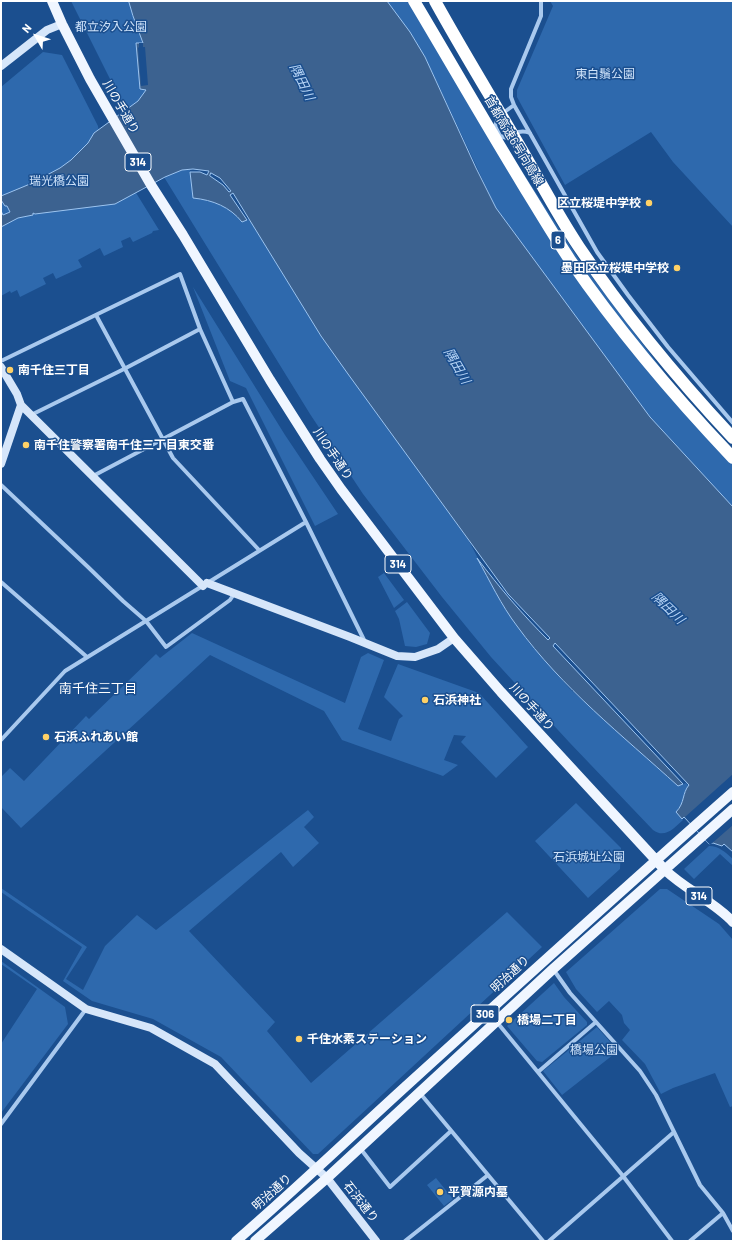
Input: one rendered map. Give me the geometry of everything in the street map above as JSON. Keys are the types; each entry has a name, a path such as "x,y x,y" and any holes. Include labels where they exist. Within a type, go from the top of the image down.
{"highway":[{"name":"首都高速6号向島線","path":"414,1 549,226 598,300 641,355 688,411 733,458"},
{"path":"420,1 452,66"},
{"name":"首都高速6号向島線","path":"435,1 466,58 558,214 599,275 644,336 733,438"},
{"path":"445,1 470,55 519,146"}],"main road":[{"name":"川の手通り","path":"52,1 62,24 96,88 151,185 183,235 270,380 320,459 341,489 454,638 501,692 665,870"},
{"name":"明治通り","path":"236,1241 317,1169 575,932 733,792"},
{"name":"明治通り","path":"255,1241 327,1178 552,969 733,809"},
{"name":"314","path":"665,870 688,889 720,910 733,922"}],"street":[{"path":"542,1 541,16 511,88 511,97 514,105 597,252 668,348 733,423"},
{"path":"1,66 47,30 62,24"},
{"path":"514,105 499,116 495,126 500,136 507,138 519,131 525,131 530,134"},
{"path":"1,361 180,274 200,329 233,402"},
{"path":"96,315 173,458 258,550"},
{"path":"31,415 200,329"},
{"path":"1,367 18,394 21,405 205,585 234,594 397,656 415,658 438,649 454,638"},
{"path":"93,476 233,402 243,400 366,643"},
{"path":"1,464 21,405"},
{"path":"1,485 146,621 166,647 230,600 234,594"},
{"path":"1,740 65,671 205,585 258,550 306,522"},
{"path":"1,582 87,657"},
{"name":"石浜通り","path":"1,949 86,1009 151,1028 215,1064 300,1153 327,1178 376,1241"},
{"path":"552,969 570,993 640,1071 656,1095 700,1184 723,1213 733,1231"},
{"path":"1,1124 86,1009"},
{"path":"496,1020 623,1176 672,1241"},
{"path":"538,1072 596,1022"},
{"path":"419,1092 543,1241"},
{"path":"359,1147 390,1187 451,1130"},
{"path":"548,1241 674,1132"},
{"path":"405,1241 488,1175"},
{"path":"690,1241 723,1213"}],"green space":[{"name":"都立汐入公園","path":"71,1 129,1 143,43 137,43 140,89 147,89 138,101 126,111"},
{"path":"387,1 421,1 520,168 580,261 673,384 733,450 733,507 650,417 496,208 425,57"},
{"name":"東白鬚公園","path":"550,1 733,1 733,227 673,162 651,132 565,185 517,97 517,90 553,6"},
{"name":"瑞光橋公園","path":"43,52 62,55 98,126 99,133 159,230 153,231 152,233 133,242 130,237 121,241 123,247 104,256 100,248 78,260 82,267 56,279 53,273 43,278 46,284 20,297 17,290 11,293 10,291 1,296 1,87"},
{"path":"182,170 190,170 193,198 207,200 220,205 232,212 242,222 249,219 321,336 469,541 502,604 531,645 570,689 678,786 686,783 689,786 685,791 679,809 676,812 683,820 673,829 665,833 653,830 569,742 491,657 442,597 363,494 310,414 164,177"},
{"path":"193,287 285,435 338,514 315,526 246,388 230,381"},
{"path":"384,573 404,600 394,608 378,577"},
{"path":"407,602 430,633 427,644 416,647 405,646 399,619 395,611"},
{"path":"192,633 345,703 361,657 368,653 384,660 358,729 391,741 399,719 403,716 384,697 398,664 479,693 528,747 496,778 461,742 466,736 454,735 444,760 458,765 443,776 342,740 324,711 210,655 21,828 1,807 1,777 10,768 24,781 86,716 89,719 156,654 160,658"},
{"name":"石浜城址公園","path":"576,803 621,848 620,869 588,898 535,841"},
{"path":"308,810 314,817 304,827 319,843 293,867 281,852 189,931 275,1022 267,1031 311,1083 507,912 542,947 318,1154 313,1154 221,1057 153,1019 92,1001 63,981 82,947 1,892 1,888 87,947 66,979 83,990 105,946 137,915 156,930"},
{"path":"709,846 719,848 733,859 733,866 720,854 694,879 684,869"},
{"path":"660,889 667,889 719,924 733,940 733,1106 730,1107 715,1073 673,1088 661,1094 645,1064 622,1040 630,1030 624,1023 622,1015 609,1001 597,1012 576,989 566,972"},
{"path":"1,961 65,1007 68,1024 1,1113 1,1044 37,989 1,964"},
{"path":"554,983 564,997 587,1022 587,1025 542,1062 537,1061 507,1026"},
{"name":"橋場公園","path":"597,1027 618,1051 562,1095 543,1071"},
{"path":"436,1178 453,1199 444,1206 427,1185"}],"water":[{"name":"隅田川","path":"129,1 387,1 410,32 425,57 496,208 650,417 733,507 733,852 724,844 722,846 713,843 709,844 684,817 682,819 676,812 681,805 685,791 689,785 555,643 553,646 683,784 678,786 593,710 553,670 517,626 477,558 502,590 529,620 548,640 550,638 508,594 348,374 321,336 233,193 230,195 247,220 242,222 232,212 220,205 207,200 193,198 190,172 200,172 207,175 209,171 193,169 182,170 165,177 115,204 35,214 33,213 33,215 18,218 1,227 1,211 3,215 10,212 1,200 1,196 30,184 60,168 71,160 88,143 94,133 138,101 146,90 140,89 136,43 143,43","holes":["211,173 220,178 231,191 229,192 223,185 210,176"]}],"pier":[{"path":"139,43 143,43 143,47 145,47 148,85 141,86 138,48"},
{"path":"733,774 733,825 710,845 685,817"}],"place":[{"name":"区立桜堤中学校","path":"649,203"},
{"name":"墨田区立桜堤中学校","path":"677,268"},
{"name":"南千住三丁目","path":"10,370"},
{"name":"南千住警察署南千住三丁目東交番","path":"26,445"},
{"name":"石浜神社","path":"425,700"},
{"name":"石浜ふれあい館","path":"46,737"},
{"name":"橋場二丁目","path":"509,1020"},
{"name":"千住水素ステーション","path":"299,1039"},
{"name":"平賀源内墓","path":"440,1192"}],"district":[{"name":"南千住三丁目","path":"98,689"}]}
